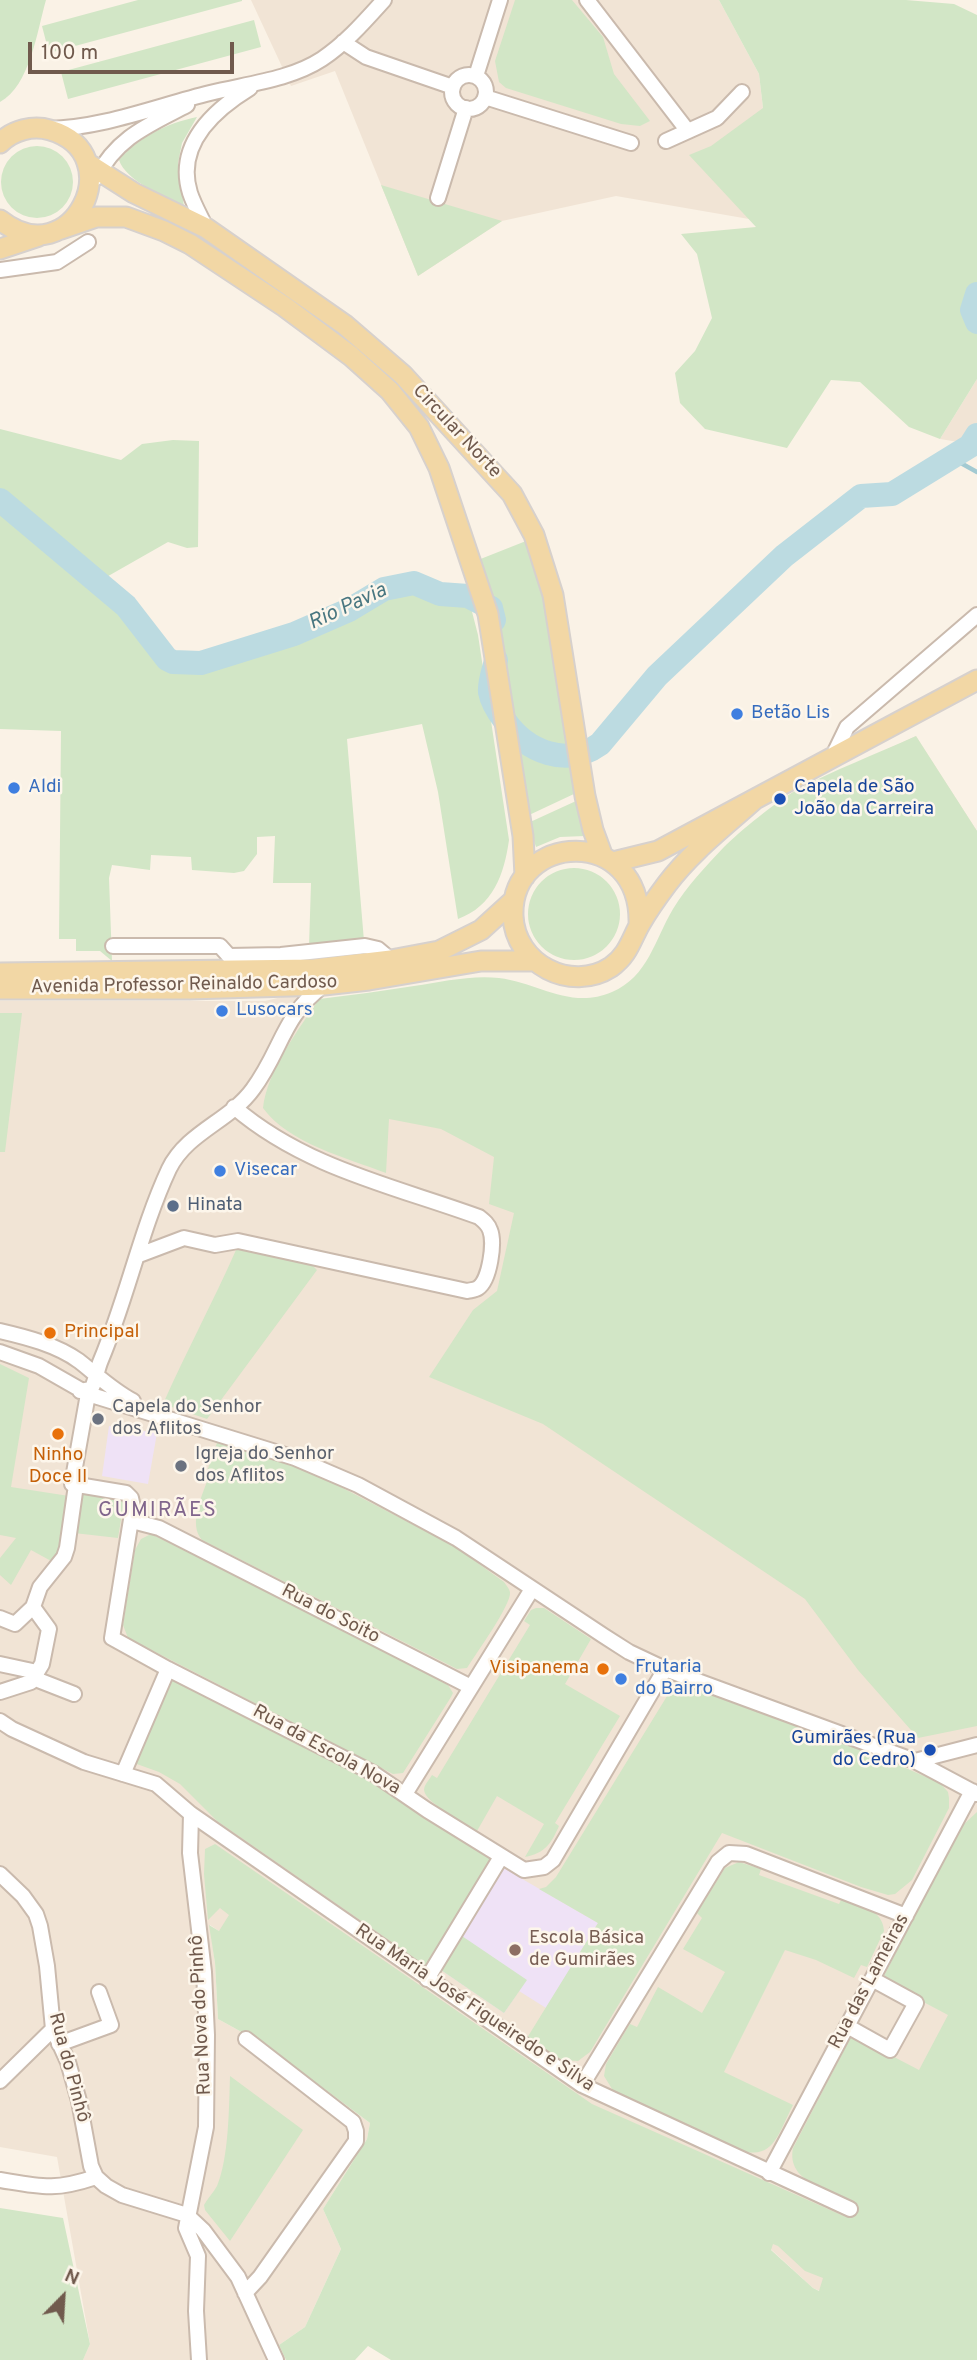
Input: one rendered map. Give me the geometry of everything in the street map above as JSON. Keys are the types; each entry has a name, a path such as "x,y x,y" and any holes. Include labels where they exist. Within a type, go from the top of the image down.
{"main road":[{"path":"5,138 32,128 46,129"},
{"name":"Circular Norte","path":"46,129 69,139 93,167 134,193 206,228 345,325 403,375 512,494 534,535 553,595 582,779 593,831 608,859"},
{"path":"0,220 16,231 31,235 53,232 74,220 85,205 93,167"},
{"name":"Circular Norte","path":"0,249 96,217 126,217 164,231 217,261 351,356 390,391 419,427 439,468 488,614 526,857 525,876"},
{"path":"755,799 689,859 668,883 639,926 624,956 611,967 579,977 562,975 546,969 523,949 513,917 514,900 525,876 541,862 561,853 575,851 608,859 658,851 755,799 831,760 977,680"},
{"path":"608,859 626,875 635,890 639,926"},
{"name":"Avenida Professor Reinaldo Cardoso","path":"0,973 315,969 391,960 439,951 481,930 514,900"},
{"name":"Avenida Professor Reinaldo Cardoso","path":"0,989 189,989 324,985 481,961 535,961"}],"street":[{"path":"46,129 89,124 259,82 321,60 344,42 384,0"},
{"path":"475,76 500,0"},
{"path":"587,0 687,130"},
{"path":"344,42 366,57 453,87"},
{"path":"475,76 485,87 485,97 480,105 466,108 456,103 453,87 460,78 475,76"},
{"path":"206,228 189,191 189,151 200,131 215,113 259,82"},
{"path":"666,141 717,118 743,92"},
{"path":"93,167 124,140 144,127 210,93"},
{"path":"485,97 631,143"},
{"path":"438,198 466,108"},
{"path":"0,270 57,262 88,243"},
{"path":"831,760 848,727 977,615"},
{"path":"113,946 220,946 229,956 281,955 365,946 378,949 391,960"},
{"path":"169,972 170,946"},
{"path":"84,1393 91,1390 95,1382 169,1169 201,1131 253,1090 295,1012 324,985"},
{"path":"139,1255 184,1238 215,1245 238,1241 467,1291 478,1288 485,1278 490,1262 492,1233 480,1217 315,1160 251,1121 234,1107"},
{"path":"0,1331 67,1354 114,1391 182,1423"},
{"path":"0,1352 39,1366 84,1393 295,1458 348,1480 456,1538 629,1652 665,1669 915,1761 974,1792"},
{"path":"84,1393 72,1484 126,1493 131,1498 132,1521"},
{"path":"0,1618 15,1624 33,1607 40,1587 64,1558 76,1485"},
{"name":"Rua do Soito","path":"132,1521 159,1528 471,1687"},
{"name":"Rua da Escola Nova","path":"132,1521 112,1638 344,1757 524,1870 544,1867 553,1860 665,1669"},
{"path":"405,1794 532,1589"},
{"path":"0,1692 31,1682 42,1664 49,1629 33,1607"},
{"path":"0,1664 35,1675 75,1694"},
{"path":"123,1774 168,1669"},
{"name":"Rua Maria José Figueiredo e Silva","path":"0,1721 65,1754 156,1784 191,1814 582,2085 850,2209"},
{"path":"915,1761 977,1745"},
{"name":"Rua das Lameiras","path":"769,2173 974,1792"},
{"name":"Rua Nova do Pinhô","path":"191,1814 190,1853 204,1972 207,2098 202,2156 186,2228 198,2256 196,2311 199,2360"},
{"path":"582,2085 718,1862 729,1853 746,1854 906,1916"},
{"path":"427,1979 501,1857"},
{"name":"Rua do Pinhô","path":"0,1874 23,1896 36,1914 40,1926 53,2029 68,2062 96,2177"},
{"path":"847,2026 890,2050 916,2003 872,1979"},
{"path":"59,2043 111,2025 99,1992"},
{"path":"0,2081 53,2029"},
{"path":"245,2293 260,2277 356,2141 353,2122 246,2039"},
{"path":"0,2180 50,2188 70,2186 96,2177 122,2195 187,2215 223,2255 245,2293 276,2360"}],"shaded area":[{"path":"251,0 719,0 759,74 763,108 749,219 616,196 502,221 418,276 335,71 291,86"},
{"path":"977,379 977,445 940,439"},
{"path":"916,736 977,831 977,2360 813,2288 764,2243 543,2141 445,2075 355,2007 232,1940 210,1925 218,2019 267,2046 370,2123 367,2139 323,2209 341,2249 305,2327 279,2345 286,2360 83,2360 90,2344 57,2157 0,2147 0,1001 265,1001 294,994 319,999 608,1019 727,845 793,792"},
{"path":"109,1426 157,1433 148,1484 102,1476"},
{"name":"Escola Básica de Gumirães","path":"500,1866 598,1923 546,2008 519,1991 504,2013 438,1968"}],"green space":[{"path":"0,0 46,0 25,71 19,84 0,102"},
{"path":"138,0 242,1 49,53 42,26"},
{"path":"515,0 572,0 603,37 614,74 650,121 640,126 621,124 506,88 499,82 495,61"},
{"path":"719,0 906,0 954,4 977,15 977,379 940,439 909,427 860,382 831,380 787,448 705,429 680,403 675,373 695,351 712,318 697,254 681,234 756,227 689,155 711,146 763,108 759,74"},
{"path":"254,20 261,47 68,99 61,72"},
{"path":"197,117 182,143 178,163 184,207 129,175 119,160 135,144 154,132"},
{"path":"37,146 51,149 63,156 70,168 73,182 70,196 63,208 51,215 37,218 23,215 11,208 4,196 1,182 4,168 11,156 23,149"},
{"path":"381,185 502,221 418,276"},
{"path":"0,429 121,460 142,444 173,440 199,441 198,547 187,548 168,542 103,579 167,664 199,666 294,638 350,614 389,592 413,587 439,599 469,600 478,635 509,840 500,877 488,898 458,919 438,792 422,724 347,739 364,941 309,947 311,883 273,883 275,836 257,837 257,854 244,871 234,873 192,870 191,857 151,855 150,870 112,865 109,878 112,961 100,951 76,951 76,939 59,939 61,731 0,729"},
{"path":"526,541 546,604 576,793 527,816 478,560"},
{"path":"916,736 977,831 977,1726 918,1738 858,1670 805,1599 543,1424 429,1377 473,1310 497,1291 514,1213 489,1204 494,1157 441,1129 389,1119 386,1173 303,1140 287,1131 263,1108 277,1065 319,999 477,977 514,981 569,997 597,997 612,992 634,977 649,956 684,892 710,861 739,834 795,791"},
{"path":"576,801 585,836 560,837 536,847 528,823"},
{"path":"574,868 592,872 606,882 616,896 620,914 616,932 606,946 592,956 574,960 556,956 542,946 532,932 528,914 532,896 542,882 556,872"},
{"path":"0,1013 22,1013 5,1152 0,1152"},
{"path":"241,1247 311,1264 317,1270 207,1419 163,1404 236,1250"},
{"path":"0,1364 29,1378 11,1487 69,1496 62,1542 53,1562 31,1550 11,1585 0,1575 0,1558 16,1538 0,1535"},
{"path":"218,1440 310,1471 454,1546 504,1582 510,1592 509,1598 467,1668 457,1669 202,1540 196,1526 196,1518 208,1479 205,1477"},
{"path":"80,1492 121,1498 124,1502 118,1538 74,1533"},
{"path":"151,1534 372,1643 448,1685 453,1693 451,1697 403,1773 393,1774 128,1638 123,1625 135,1550 141,1539"},
{"path":"544,1608 591,1639 565,1684 620,1716 555,1823 559,1826 550,1843 538,1853 525,1857 544,1824 497,1796 477,1831 438,1807 424,1790 432,1775 437,1778 530,1625 524,1621 531,1610"},
{"path":"172,1679 380,1784 424,1818 492,1859 429,1968 217,1821 180,1784 159,1772 134,1763"},
{"path":"686,1682 878,1756 940,1783 948,1792 949,1808 912,1880 895,1894 888,1895 722,1833 590,2052 578,2061 562,2060 527,2038 598,1923 539,1889 546,1887 556,1877 672,1688"},
{"path":"977,1812 977,2360 391,2360 368,2346 355,2360 286,2360 279,2345 305,2327 341,2249 323,2209 367,2139 370,2123 267,2046 218,2019 215,1963 209,1925 219,1931 229,1915 220,1908 208,1920 205,1849 215,1844 592,2104 846,2217 854,2201 803,2177 796,2169 793,2148 852,2035 919,2070 948,2015 882,1980 962,1826","holes":["773,2244 805,2271 823,2278 819,2291 771,2250"]},
{"path":"739,1862 761,1869 759,1875 839,1904 842,1898 862,1906 875,1913 883,1924 884,1931 867,1967 861,1965 854,1978 816,1960 785,1950 724,2072 793,2105 780,2133 769,2147 752,2152 741,2150 614,2092 604,2076 606,2064 628,2027 630,2024 637,2027 658,1987 702,2013 725,1972 683,1949 702,1918 697,1913 725,1868"},
{"path":"459,1934 527,1980 504,2013 438,1968"},
{"path":"230,2076 303,2130 230,2241 205,2210 204,2205 217,2186 224,2161"},
{"path":"0,2208 63,2218 90,2344 83,2360 0,2360"}],"waterway":[{"name":"Rio Pavia","path":"977,294 972,310 977,322"},
{"name":"Rio Pavia","path":"496,660 490,692 498,711 514,732 524,741 548,753 574,755 587,751 600,744 657,676 784,556 861,496 892,494 970,446 977,435"},
{"name":"Rio Pavia","path":"950,457 977,472"},
{"name":"Rio Pavia","path":"0,500 126,606 167,659 173,662 201,663 294,634 349,610 384,589 414,583 440,594 468,596 491,608 494,620"}],"place":[{"name":"Betão Lis","path":"737,714"},
{"name":"Aldi","path":"14,788"},
{"name":"Capela de São João da Carreira","path":"780,799"},
{"name":"Lusocars","path":"222,1011"},
{"name":"Visecar","path":"220,1171"},
{"name":"Hinata","path":"173,1206"},
{"name":"Principal","path":"50,1333"},
{"name":"Capela do Senhor dos Aflitos","path":"98,1419"},
{"name":"Ninho Doce II","path":"58,1434"},
{"name":"Igreja do Senhor dos Aflitos","path":"181,1466"},
{"name":"Visipanema","path":"603,1669"},
{"name":"Frutaria do Bairro","path":"621,1679"},
{"name":"Gumirães (Rua do Cedro)","path":"930,1750"},
{"name":"Escola Básica de Gumirães","path":"515,1950"}],"district":[{"name":"GUMIRÃES","path":"158,1512"}]}
